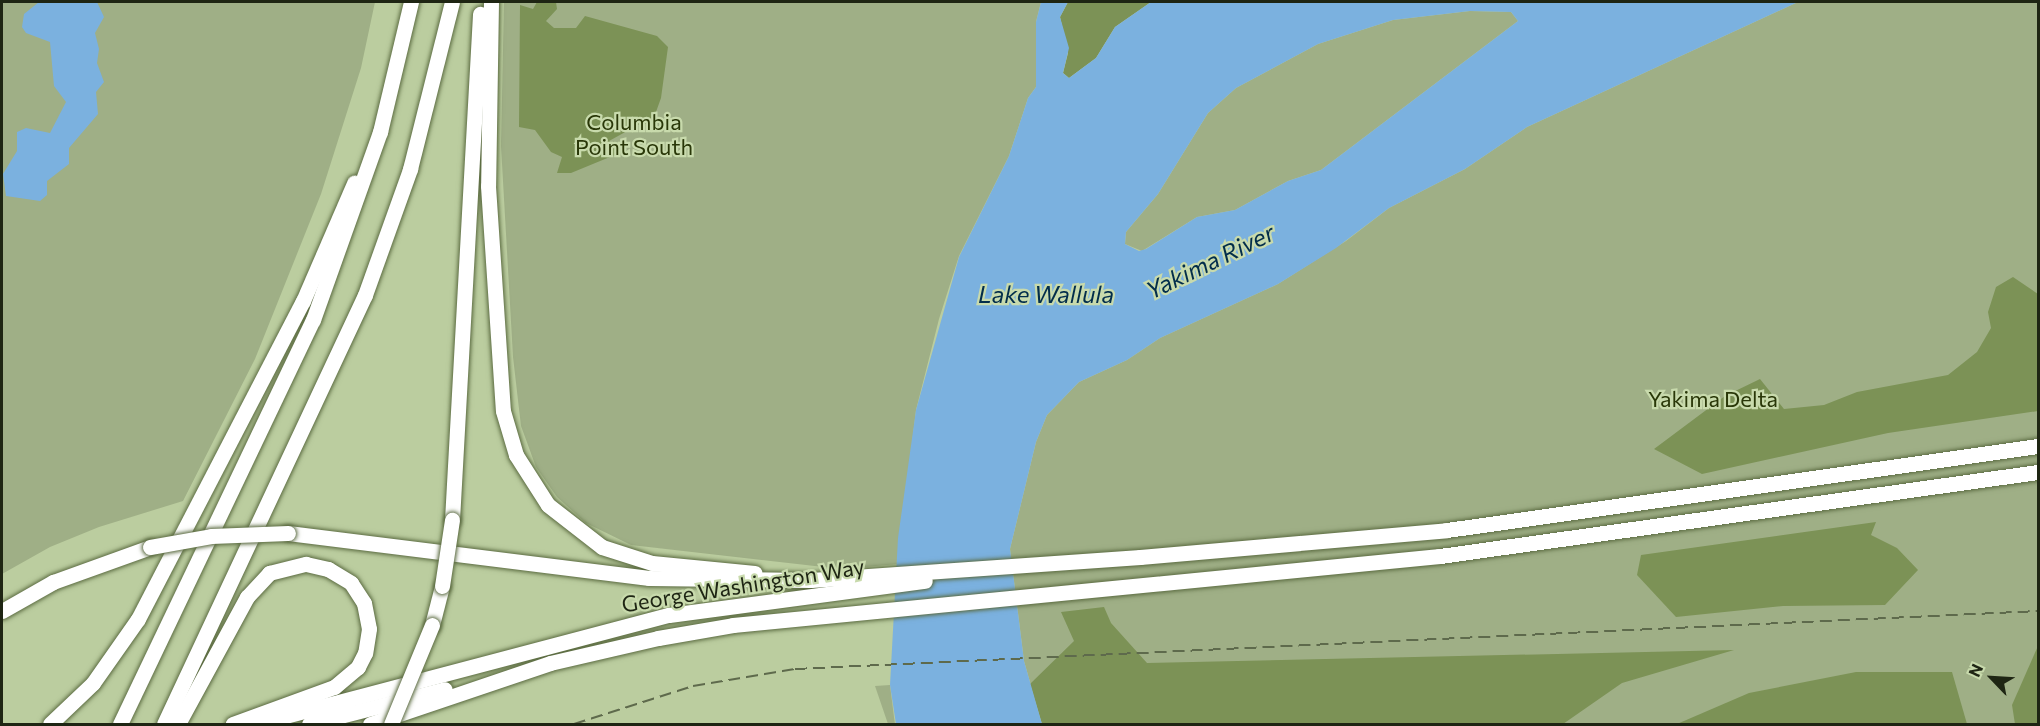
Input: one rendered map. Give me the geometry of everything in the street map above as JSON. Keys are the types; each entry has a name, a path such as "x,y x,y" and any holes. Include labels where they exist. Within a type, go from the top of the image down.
{"highway":[{"path":"120,724 313,320 361,194 400,52 411,2"},
{"path":"164,724 365,295 413,158 452,2"},
{"path":"391,724 432,625 442,586 452,520 481,2"},
{"path":"491,2 488,186 503,411 510,441 530,481 560,518 622,557 652,563 836,578 856,583"},
{"path":"50,724 93,682 138,620 270,367 340,220 400,52"},
{"name":"George Washington Way","path":"255,724 615,627 856,583 1529,520 2038,446"},
{"path":"309,724 658,638 733,626 1143,588 1568,541 2038,472"},
{"path":"2,611 53,582 150,547 211,536 288,533 649,578 732,582 836,578"},
{"path":"178,724 247,597 269,573 306,564 328,569 351,583 364,603 369,629 367,647 358,667 334,687 233,724"},
{"path":"370,724 550,663"}],"green space":[{"path":"2,2 375,2 361,68 321,194 255,359 183,501 99,527 50,547 2,574"},
{"name":"Columbia Point South","path":"504,2 1041,2 1036,22 1036,87 1028,98 1009,156 959,256 939,319 916,410 898,564 841,569 631,545 586,523 557,497 536,467 521,426 513,357 501,146"},
{"path":"537,2 556,2 557,9 546,21 554,28 576,28 585,16 657,36 668,47 661,98 652,123 638,125 609,141 622,152 571,173 557,173 562,157 551,152 535,130 519,127 520,5 533,9"},
{"path":"1068,2 1151,2 1115,27 1096,58 1069,78 1063,73 1068,53 1060,17"},
{"name":"Yakima Delta","path":"1798,2 2038,2 2038,724 1042,724 1024,661 1010,549 1036,442 1047,415 1079,382 1127,360 1160,338 1278,284 1346,241 1389,208 1465,169 1527,127"},
{"path":"1470,11 1511,12 1518,21 1321,170 1288,181 1235,210 1197,217 1142,251 1125,244 1126,232 1158,194 1208,113 1236,88 1318,44 1393,20"},
{"path":"2013,277 2038,294 2038,411 1888,433 1702,474 1654,449 1725,396 1760,379 1784,409 1824,405 1857,392 1948,375 1977,352 1991,328 1988,312 1996,287"},
{"path":"1876,522 1871,535 1897,548 1918,570 1885,605 1783,606 1676,617 1637,575 1641,555"},
{"path":"1104,607 1111,623 1147,663 1734,650 1622,683 1563,724 1042,724 1030,684 1074,641 1061,612"},
{"path":"2038,646 2038,724 2015,724 2012,705"},
{"path":"1856,672 1952,672 1967,724 1677,724 1749,693"},
{"path":"890,685 895,724 888,724 875,686"}],"water":[{"path":"39,2 97,2 104,17 95,33 99,49 97,63 104,82 96,92 98,114 69,148 69,164 47,181 47,195 40,201 6,196 3,174 17,151 17,132 26,128 50,133 66,102 54,86 50,42 26,33 22,27 24,14"},
{"name":"Lake Wallula","path":"1041,2 1068,2 1060,17 1069,48 1063,73 1069,78 1096,58 1115,27 1151,2 1798,2 1527,127 1465,169 1389,208 1336,248 1278,284 1160,338 1127,360 1079,382 1047,415 1036,442 1010,549 1024,661 1042,724 896,724 890,685 898,538 916,410 959,257 1009,156 1028,98 1036,87 1036,22","holes":["1470,11 1511,12 1518,21 1321,170 1288,181 1235,210 1197,217 1146,249 1139,251 1125,244 1126,232 1158,194 1208,113 1236,88 1318,44 1393,20"]}],"railway":[{"path":"574,724 693,686 795,669 2038,611"}],"water label":[{"name":"Yakima River","path":"1210,261"}]}
